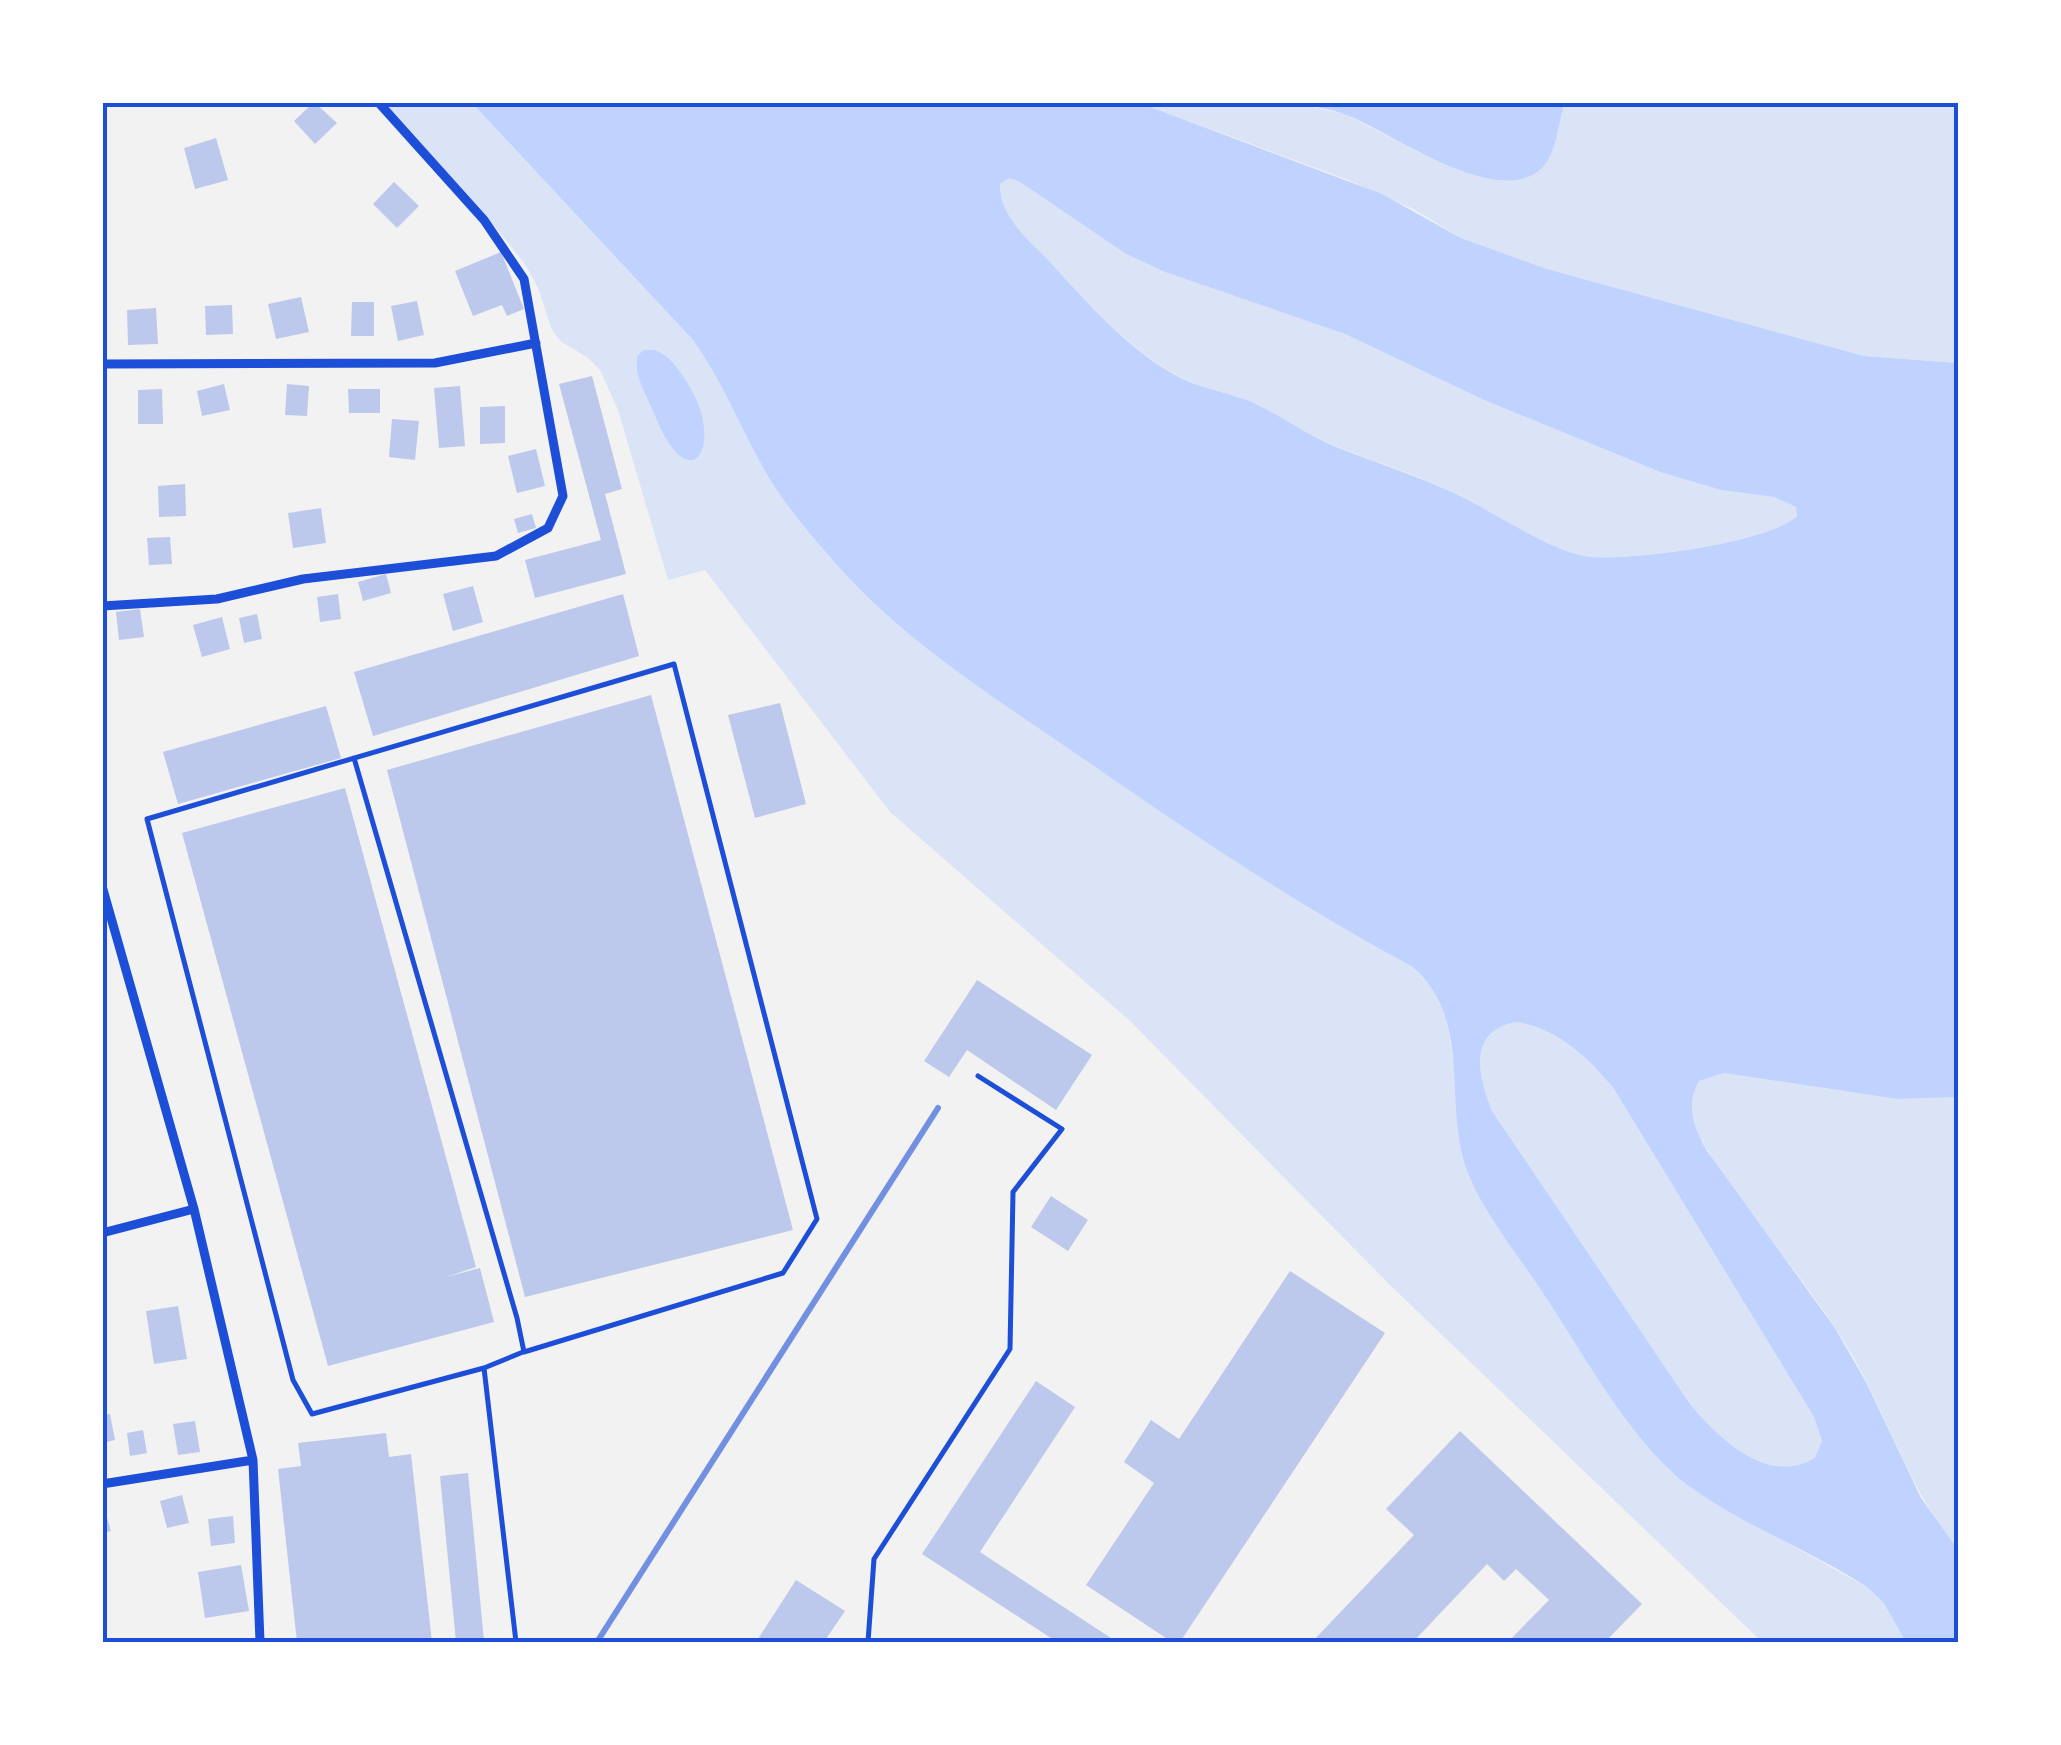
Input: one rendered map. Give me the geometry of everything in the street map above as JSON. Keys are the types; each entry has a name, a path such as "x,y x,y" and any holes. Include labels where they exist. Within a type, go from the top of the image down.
{"street":[{"path":"102,606 217,599 303,579 496,556 548,528 563,496 524,279 484,220 378,102"},
{"path":"102,364 435,363 536,343"},
{"path":"102,886 194,1209 253,1460 260,1642"},
{"path":"102,1233 194,1209"},
{"path":"102,1484 253,1460"}],"lane":[{"path":"674,664 817,1219 784,1273 524,1352 484,1368 312,1414 293,1380 147,819 354,758 674,664"},
{"path":"354,758 524,1352"},
{"path":"868,1642 874,1558 1010,1349 1013,1192 1062,1128 978,1076"},
{"path":"484,1368 516,1642"}],"shaded area":[{"path":"1289,102 1345,114 1418,152 1525,177 1549,156 1565,103 1958,103 1958,363 1864,356 1547,269 1461,238 1415,210 1348,180 1140,103"},
{"path":"372,103 472,103 693,340 780,495 830,557 884,613 976,685 1114,780 1281,890 1411,966 1434,989 1447,1019 1470,1179 1638,1433 1670,1470 1706,1498 1867,1587 1883,1602 1906,1642 1762,1642 1391,1286 1130,1021 890,812 705,570 668,580 618,410 600,370 560,341 525,264 497,229"},
{"path":"1009,178 1126,254 1165,272 1345,334 1484,400 1660,472 1721,490 1774,497 1796,507 1797,516 1758,535 1661,554 1584,556 1550,545 1433,483 1328,443 1257,405 1193,383 1158,364 1107,322 1015,225 1000,195 999,184"},
{"path":"1516,1022 1545,1031 1571,1046 1614,1089 1814,1417 1822,1441 1816,1458 1780,1466 1746,1455 1715,1431 1690,1404 1492,1111 1481,1070 1483,1045 1500,1027"},
{"path":"1724,1073 1897,1099 1958,1097 1958,1550 1926,1504 1852,1355 1698,1135 1693,1095 1699,1081"}],"water":[{"path":"472,103 1140,103 1382,194 1461,238 1547,269 1864,356 1958,363 1958,1097 1897,1099 1724,1073 1699,1081 1692,1108 1707,1151 1835,1328 1867,1384 1921,1498 1958,1550 1958,1642 1906,1642 1883,1602 1867,1587 1732,1513 1668,1468 1628,1422 1477,1193 1457,1123 1450,1038 1431,987 1411,966 1238,863 1007,707 884,613 830,557 780,495 693,340","holes":["1009,178 1126,254 1165,272 1345,334 1484,400 1660,472 1721,490 1774,497 1796,507 1797,516 1758,535 1661,554 1584,556 1552,545 1463,497 1327,443 1257,405 1193,383 1157,364 1106,322 1015,225 1001,195 1000,184","1516,1022 1545,1031 1571,1046 1614,1089 1814,1417 1822,1441 1815,1458 1797,1465 1762,1462 1730,1444 1690,1404 1492,1111 1481,1070 1483,1045 1500,1027"]},
{"path":"1289,103 1565,103 1554,146 1542,168 1523,179 1500,180 1446,164 1342,113"},
{"path":"654,350 676,366 698,404 704,443 699,455 691,460 680,456 667,441 641,384 638,355"}],"building":[{"path":"314,102 337,123 315,144 294,121"},
{"path":"216,138 228,180 195,189 184,148"},
{"path":"394,182 419,206 397,228 373,204"},
{"path":"501,252 524,309 507,316 502,305 473,316 455,271"},
{"path":"301,297 309,332 276,339 268,304"},
{"path":"417,301 424,335 398,341 391,306"},
{"path":"352,302 374,302 374,336 351,336"},
{"path":"232,305 233,334 206,335 205,306"},
{"path":"156,308 158,344 128,345 127,310"},
{"path":"592,376 622,489 605,494 626,574 535,598 525,560 601,540 559,384"},
{"path":"224,384 230,410 202,416 197,391"},
{"path":"287,384 309,386 307,416 285,415"},
{"path":"460,386 465,446 439,448 434,388"},
{"path":"162,389 163,424 138,424 138,390"},
{"path":"348,389 380,389 380,413 349,413"},
{"path":"505,406 505,443 480,444 480,407"},
{"path":"392,419 419,421 415,460 389,457"},
{"path":"536,449 545,486 517,493 508,456"},
{"path":"185,484 186,516 159,517 158,486"},
{"path":"321,508 326,543 293,548 288,513"},
{"path":"532,514 536,528 518,533 514,519"},
{"path":"170,537 172,564 149,565 147,538"},
{"path":"386,574 391,593 363,601 358,582"},
{"path":"473,586 483,622 453,631 443,594"},
{"path":"338,594 341,619 320,622 317,597"},
{"path":"623,594 639,656 373,736 354,672"},
{"path":"140,609 144,637 119,640 116,612"},
{"path":"257,614 262,639 244,643 239,618"},
{"path":"222,617 230,649 202,657 193,625"},
{"path":"651,695 793,1230 525,1297 387,770"},
{"path":"780,703 806,804 755,818 728,715"},
{"path":"326,706 341,758 178,804 163,752"},
{"path":"345,788 476,1267 446,1277 480,1268 494,1322 328,1366 182,833"},
{"path":"977,980 1092,1055 1056,1110 967,1050 949,1077 924,1061"},
{"path":"1051,1196 1088,1220 1068,1251 1031,1227"},
{"path":"1290,1271 1385,1333 1180,1642 1172,1642 1086,1585 1154,1483 1124,1462 1151,1420 1179,1439"},
{"path":"178,1306 187,1359 154,1364 146,1311"},
{"path":"1036,1381 1075,1407 980,1552 1117,1642 1057,1642 922,1554"},
{"path":"110,1414 115,1440 102,1443 102,1415"},
{"path":"195,1421 200,1452 178,1455 173,1424"},
{"path":"143,1430 147,1453 130,1456 127,1433"},
{"path":"1460,1431 1642,1604 1605,1642 1508,1642 1549,1600 1516,1569 1504,1581 1487,1564 1413,1642 1312,1642 1414,1535 1386,1509"},
{"path":"386,1433 389,1457 411,1454 432,1642 297,1642 278,1469 301,1466 298,1443"},
{"path":"468,1473 484,1641 456,1642 440,1476"},
{"path":"182,1495 189,1523 167,1528 160,1501"},
{"path":"102,1501 111,1531 102,1533"},
{"path":"233,1516 235,1543 211,1546 208,1519"},
{"path":"241,1565 249,1611 205,1618 198,1572"},
{"path":"796,1580 845,1611 824,1642 756,1642"}],"railway":[{"path":"597,1642 938,1108"}]}
